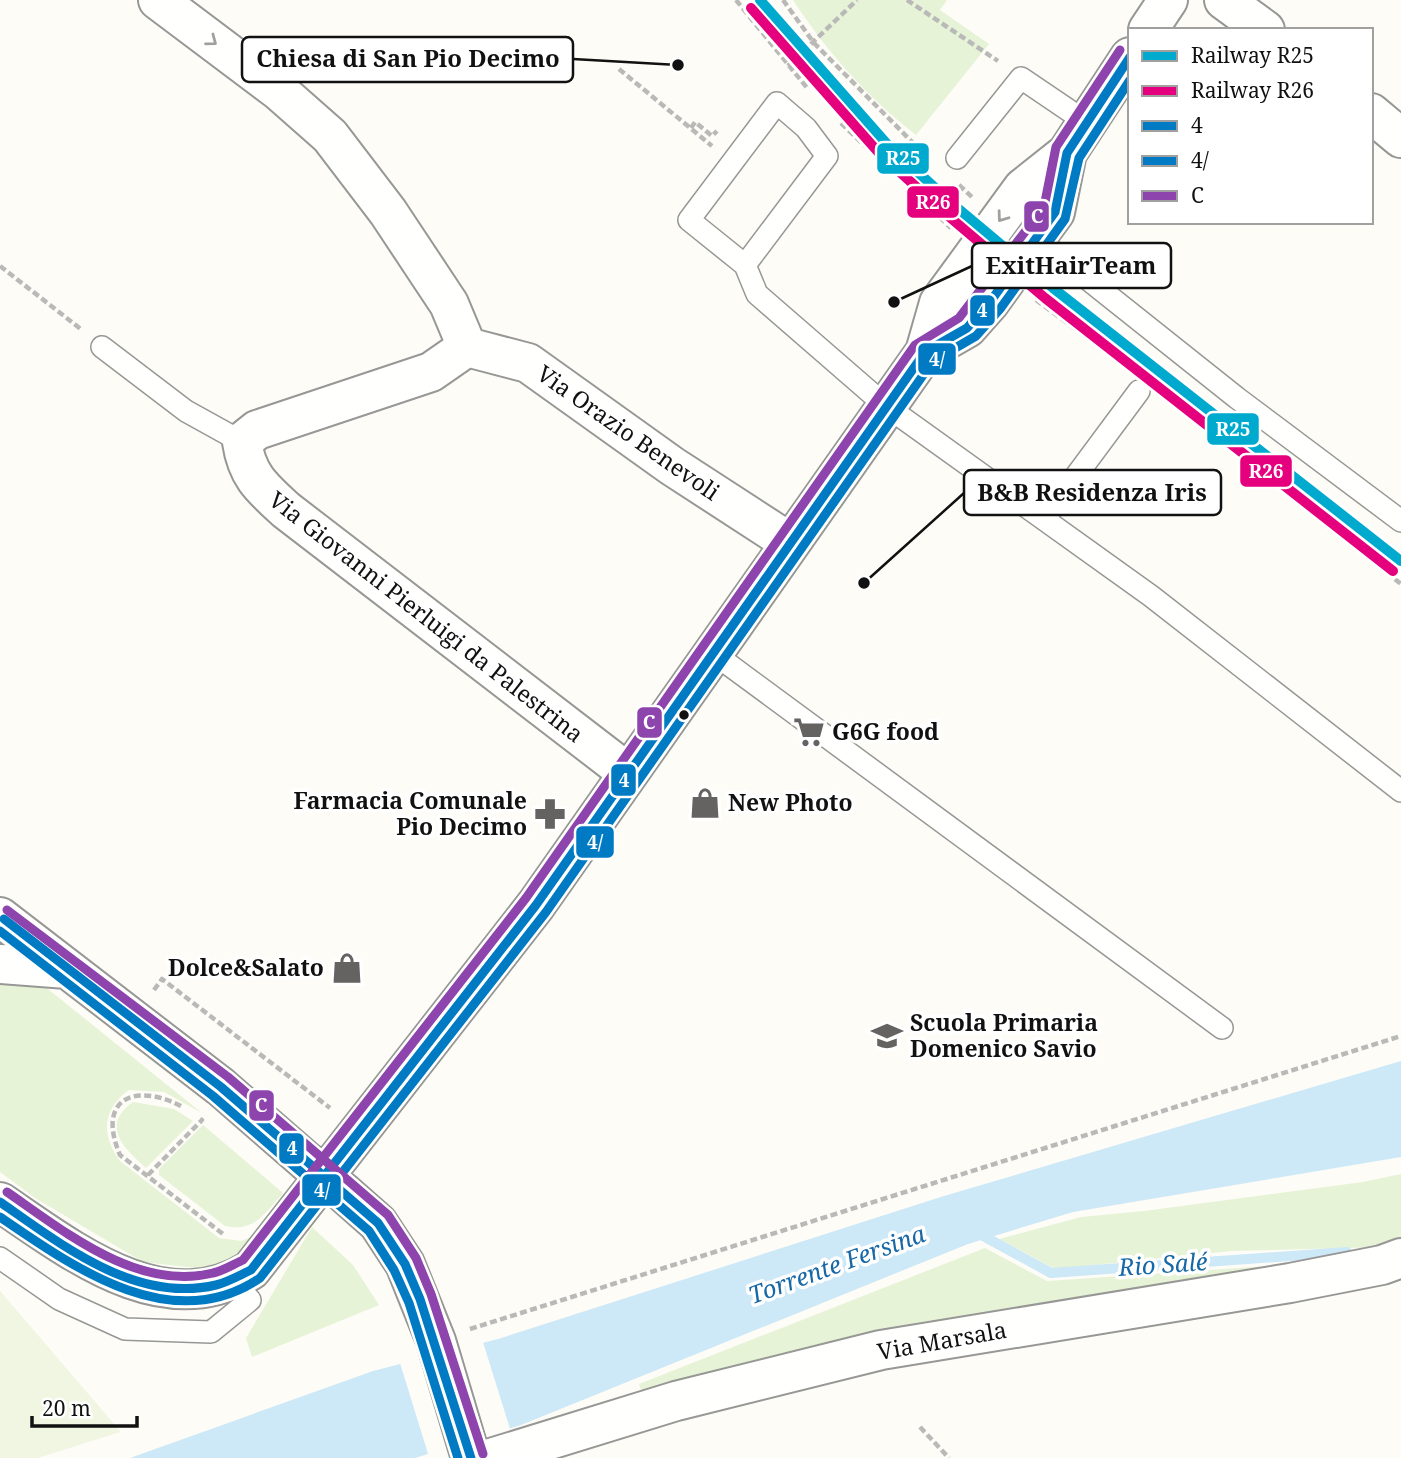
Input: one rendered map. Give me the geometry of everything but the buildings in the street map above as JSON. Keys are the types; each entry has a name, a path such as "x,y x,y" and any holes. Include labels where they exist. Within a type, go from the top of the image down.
{"street":[{"path":"158,0 279,91 330,136 388,212 449,304 467,347 431,372 257,430 242,442"},
{"path":"1149,28 1168,0"},
{"path":"1224,0 1262,28"},
{"path":"0,1202 87,1260 128,1279 203,1290 233,1281 263,1257 536,905 925,352 939,303 1023,188 1076,138 1128,60"},
{"path":"1373,115 1401,138"},
{"path":"925,352 967,328 990,302 1055,212 1076,138"},
{"name":"Via Orazio Benevoli","path":"467,347 528,363 672,466 789,542"},
{"name":"Via Giovanni Pierluigi da Palestrina","path":"242,442 246,464 261,487 286,510 628,773"},
{"path":"1,919 221,1087 378,1223 453,1341 477,1455"},
{"path":"0,964 67,968"},
{"name":"Via Marsala","path":"477,1455 676,1401 881,1350 1278,1285 1382,1265 1401,1258"}],"lane":[{"path":"948,167 1021,78 1076,138"},
{"path":"746,265 827,156 806,128 777,103 689,220 746,265 757,294 886,406 1151,596 1401,791"},
{"path":"1036,238 1237,398 1401,521"},
{"path":"103,346 186,411 242,442"},
{"path":"1044,519 1144,385"},
{"path":"713,653 1222,1028"},
{"path":"0,1258 59,1298 125,1329 211,1332 250,1300 233,1281"}],"path":[{"path":"736,0 814,96"},
{"path":"783,0 814,43 948,167 979,204"},
{"path":"788,66 857,0"},
{"path":"907,0 1021,78"},
{"path":"619,69 711,145"},
{"path":"832,115 957,233"},
{"path":"690,128 695,122 712,136"},
{"path":"0,266 103,346"},
{"path":"1026,293 1401,584"},
{"path":"151,994 162,978 337,1112"},
{"path":"453,1341 1401,1036"},
{"path":"186,1110 152,1096 134,1096 120,1103 110,1121 113,1137 120,1155 223,1234"},
{"path":"148,1175 202,1120 194,1115"},
{"path":"920,1427 949,1458"}],"green space":[{"path":"793,0 947,0 940,10 989,44 916,135 849,73"},
{"path":"0,981 32,981 48,989 202,1113 164,1092 129,1090 120,1097 109,1114 107,1132 120,1161 219,1238 241,1241 261,1233 234,1263 213,1270 143,1262 35,1198 0,1172"},
{"path":"133,1102 174,1109 193,1121 146,1168 124,1145 117,1128 118,1119"},
{"path":"203,1125 283,1193 265,1214 252,1224 225,1226 159,1175 159,1169"},
{"path":"1401,1174 1401,1241 1388,1247 1231,1251 1055,1269 999,1239 1081,1217 1363,1182"},
{"path":"312,1227 353,1265 379,1305 252,1357 246,1338"},
{"path":"985,1248 1047,1281 1284,1265 643,1395 639,1384"},
{"path":"0,1291 120,1432 38,1458 0,1458"}],"water":[{"name":"Torrente Fersina","path":"1401,1061 1401,1157 1073,1212 968,1244 521,1425 415,1458 130,1458 373,1371 498,1339 944,1196"}],"pier":[{"path":"482,1339 511,1432 429,1457 400,1363"}],"waterway":[{"name":"Rio Salé","path":"976,1232 1051,1273 1347,1252"}],"rail line":[{"name":"R25","path":"760,0 888,145 954,205 1053,288 1401,561"},
{"name":"R26","path":"751,8 879,153 946,214 1045,298 1393,571"}],"transit line":[{"name":"C","path":"7,1192 104,1255 157,1274 185,1277 217,1272 243,1260 526,898 915,345 959,318 1044,207 1056,147 1120,50"},
{"name":"4","path":"0,1202 101,1267 157,1286 186,1289 216,1285 251,1270 536,905 925,352 967,328 990,302 1055,212 1067,153 1128,60"},
{"name":"4/","path":"0,1217 91,1274 124,1289 158,1298 193,1301 227,1295 260,1278 546,912 933,361 976,336 1000,309 1065,219 1079,158 1128,83"},
{"name":"C","path":"7,910 228,1077 388,1215 416,1258 431,1294 483,1454"},
{"name":"4","path":"4,919 221,1087 378,1223 405,1264 420,1299 471,1458"},
{"name":"4/","path":"0,931 213,1096 369,1231 394,1270 409,1303 458,1458"}],"place":[{"name":"Chiesa di San Pio Decimo","path":"678,65"},
{"name":"ExitHairTeam","path":"894,302"},
{"name":"B&B Residenza Iris","path":"864,583"},
{"name":"G6G food","path":"809,732"},
{"name":"New Photo","path":"705,803"},
{"name":"Farmacia Comunale Pio Decimo","path":"550,814"},
{"name":"Dolce&Salato","path":"347,968"},
{"name":"Scuola Primaria Domenico Savio","path":"887,1036"}]}
